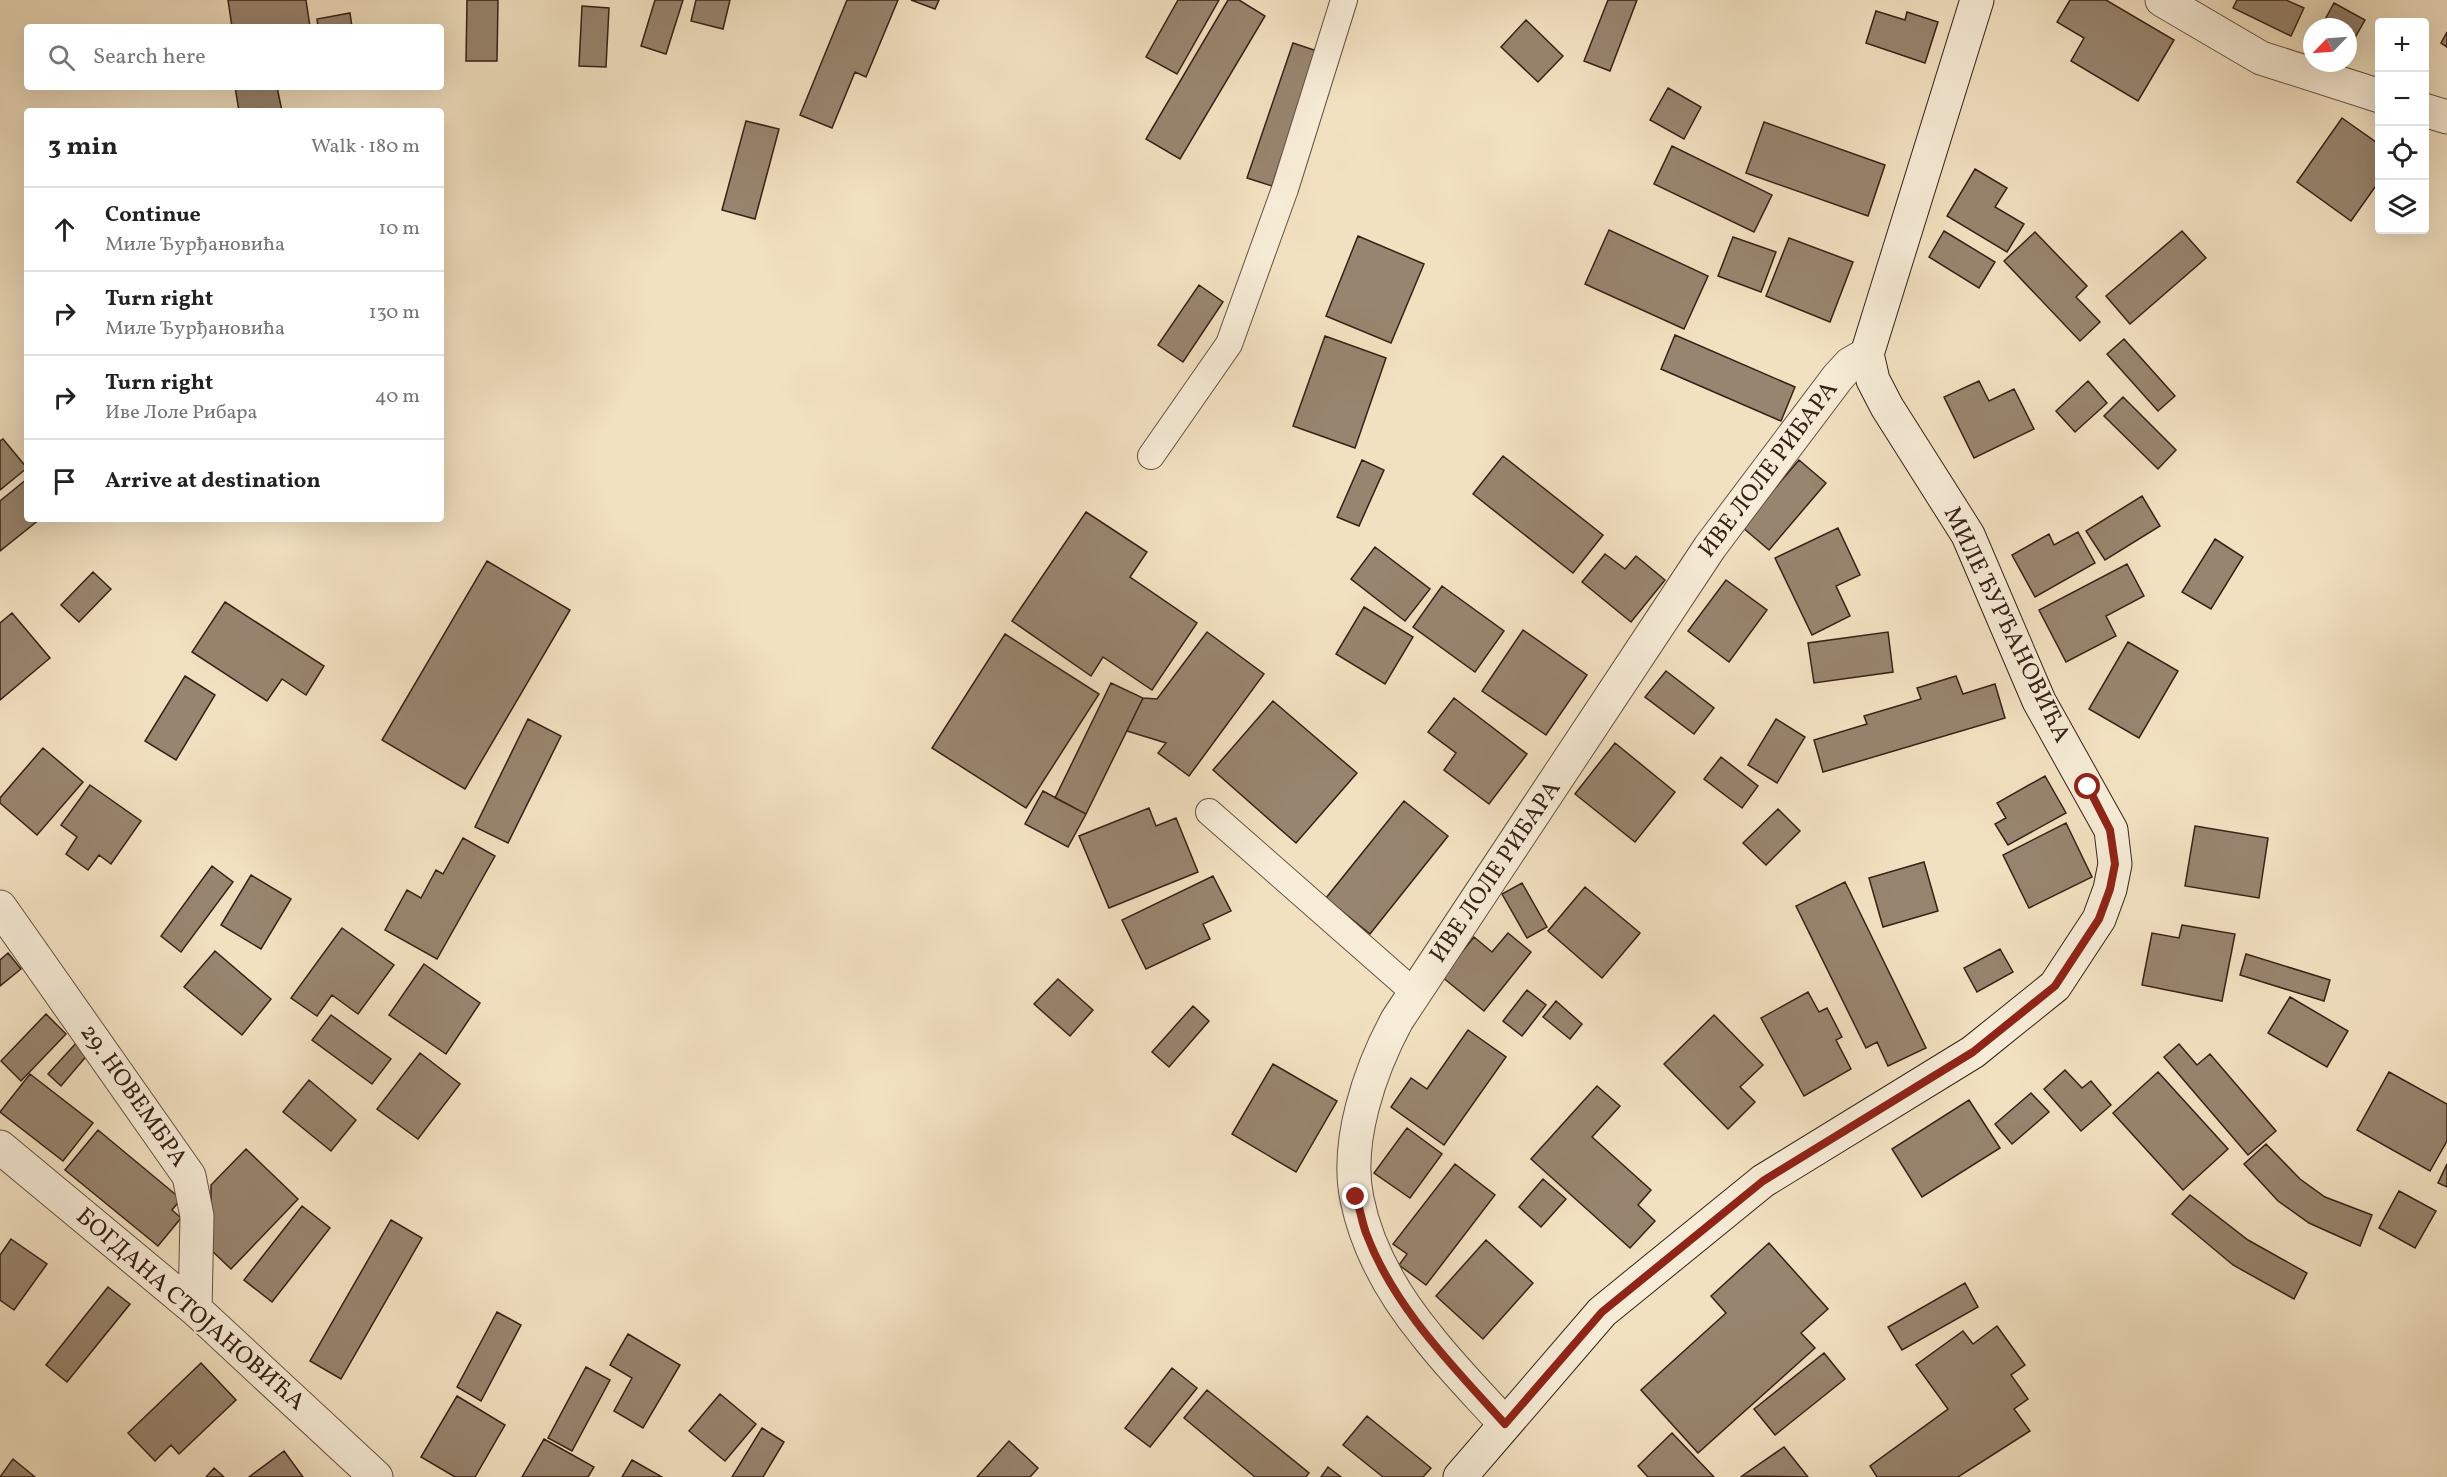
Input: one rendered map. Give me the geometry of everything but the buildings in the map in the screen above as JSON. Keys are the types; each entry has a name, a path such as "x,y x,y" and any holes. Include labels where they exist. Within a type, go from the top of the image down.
{"street":[{"path":"1867,354 1977,0"},
{"path":"2162,0 2261,58 2375,95"},
{"path":"2429,112 2447,117"},
{"name":"ИВЕ ЛОЛЕ РИБАРА","path":"1505,1424 1427,1336 1402,1302 1366,1233 1356,1197 1355,1159 1365,1095 1385,1041 1415,993 1710,547 1838,377 1850,364 1867,354"},
{"name":"МИЛЕ ЂУРЂАНОВИЋА","path":"1460,1477 1602,1312 1763,1181 1973,1052 2055,986 2099,919 2110,889 2115,864 2110,830 2039,701 1968,535 1887,407 1873,380 1867,354"},
{"name":"29. НОВЕМБРА","path":"0,908 189,1176 197,1216 195,1309"},
{"name":"БОГДАНА СТОЈАНОВИЋА","path":"0,1147 195,1309 376,1477"}],"lane":[{"path":"1151,456 1229,344 1285,189 1344,0"},
{"path":"1209,812 1415,993"}],"route":[{"path":"1356,1197 1366,1233 1402,1302 1427,1336 1505,1424 1602,1312 1763,1181 1973,1052 2055,986 2077,956 2099,919 2110,889 2115,864 2110,830 2088,787"}]}
